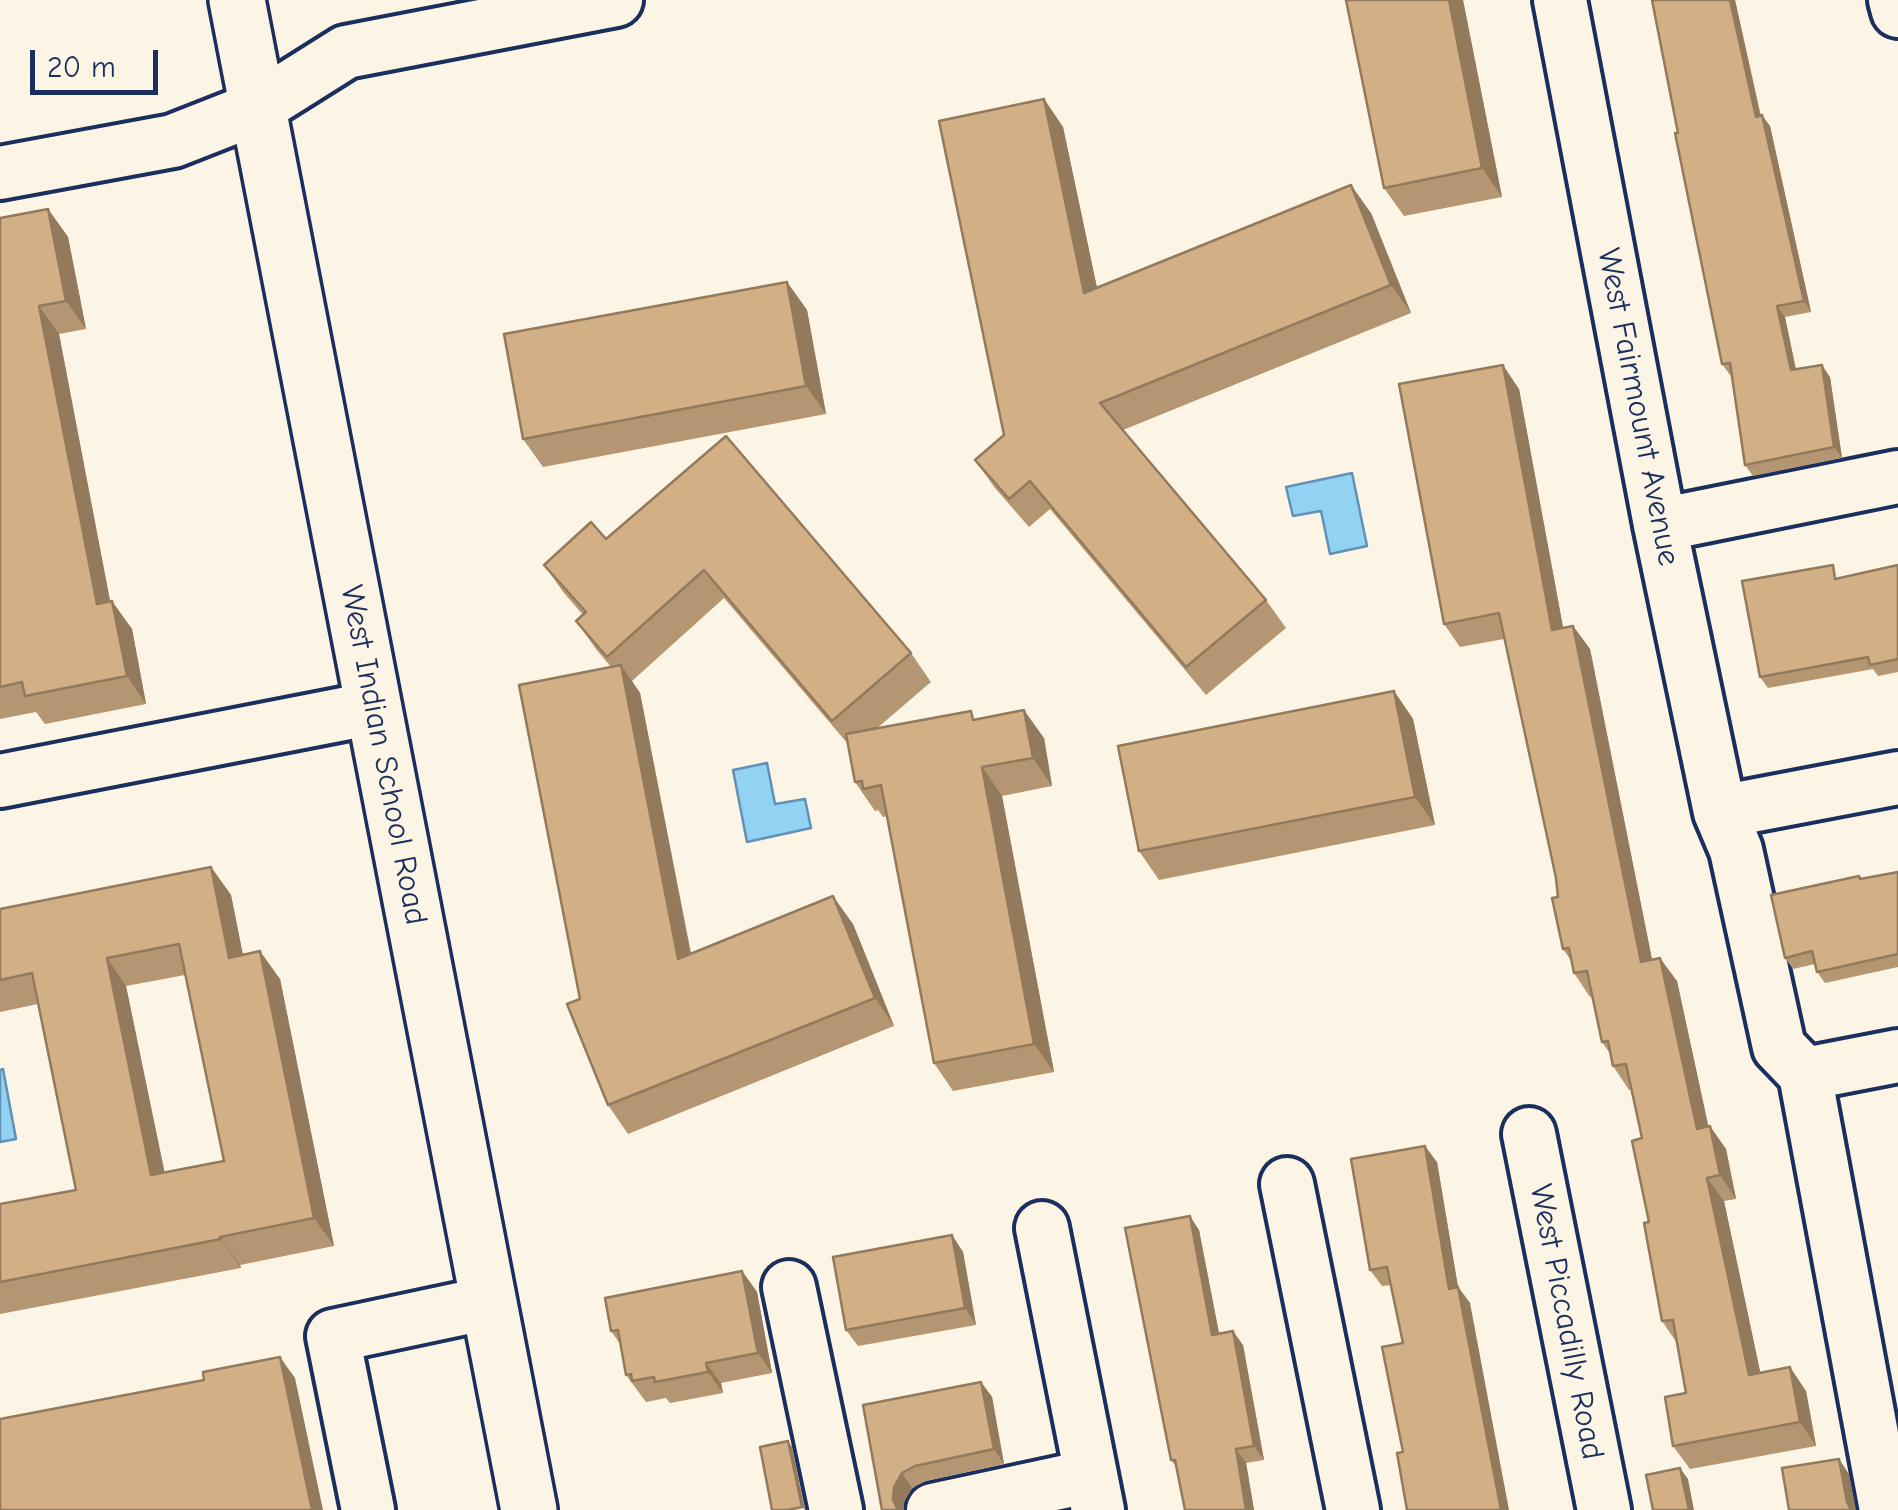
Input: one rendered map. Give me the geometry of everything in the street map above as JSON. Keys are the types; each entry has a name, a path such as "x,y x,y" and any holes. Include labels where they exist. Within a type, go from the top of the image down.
{"main road":[{"name":"West Indian School Road","path":"236,0 529,1510"}],"street":[{"name":"West Fairmount Avenue","path":"1560,0 1660,524 1720,812 1736,850 1778,1047 1805,1074"},
{"path":"1894,0 1898,10"},
{"path":"0,173 173,141 258,108 346,52 599,2"},
{"path":"1660,524 1898,477"},
{"path":"0,781 374,708"},
{"path":"1720,812 1898,778"},
{"path":"1886,1510 1805,1074 1898,1056"},
{"name":"West Piccadilly Road","path":"1529,1134 1604,1510"},
{"path":"1287,1184 1353,1510"},
{"path":"933,1510 1094,1493 1042,1228"},
{"path":"789,1286 836,1510"},
{"path":"368,1510 333,1336 488,1302"}],"water":[{"path":"1352,473 1367,546 1330,554 1321,511 1293,516 1286,487"},
{"path":"767,763 775,804 805,799 811,828 747,842 733,770"},
{"path":"3,1069 16,1139 0,1142 0,1070"}],"building":[{"path":"1346,0 1449,0 1482,168 1384,188"},
{"path":"1652,0 1730,0 1756,117 1762,115 1804,301 1777,306 1791,370 1822,365 1834,447 1745,465 1730,363 1722,364"},
{"path":"1044,99 1084,293 1351,185 1391,285 1100,403 1266,600 1186,667 1030,481 1009,499 975,460 1004,435 939,121"},
{"path":"48,209 66,301 39,306 97,604 112,601 127,676 25,696 22,682 0,687 0,218"},
{"path":"787,282 806,386 523,439 504,334"},
{"path":"1503,365 1552,630 1573,626 1641,962 1660,958 1697,1129 1710,1126 1720,1175 1707,1178 1749,1375 1790,1367 1800,1422 1673,1446 1665,1397 1686,1393 1673,1320 1662,1321 1644,1223 1649,1222 1632,1141 1642,1138 1626,1064 1613,1066 1608,1041 1602,1042 1587,971 1574,973 1569,948 1563,949 1552,898 1558,897 1556,878 1499,613 1444,624 1399,384"},
{"path":"726,436 911,653 832,721 704,570 607,657 576,621 586,612 544,565 591,522 606,539"},
{"path":"1833,565 1835,579 1898,565 1898,659 1870,665 1868,657 1760,677 1742,581"},
{"path":"621,665 678,959 833,896 875,998 608,1105 567,1004 580,999 519,685"},
{"path":"1394,691 1415,797 1139,851 1118,746"},
{"path":"1024,710 1033,758 982,767 1034,1044 934,1063 881,785 863,789 862,781 855,782 846,734 971,711 973,720"},
{"path":"211,867 229,958 260,951 314,1218 0,1282 0,1204 76,1190 32,973 0,980 0,909","holes":["179,944 224,1161 151,1175 107,958"]},
{"path":"1898,872 1898,954 1817,972 1812,951 1785,958 1771,895 1859,876 1860,879"},
{"path":"1425,1146 1449,1289 1458,1287 1501,1510 1407,1510 1397,1453 1403,1452 1382,1347 1403,1343 1387,1267 1370,1270 1351,1159"},
{"path":"1190,1216 1212,1335 1233,1331 1254,1446 1236,1449 1246,1510 1185,1510 1175,1460 1171,1460 1125,1228"},
{"path":"952,1235 965,1308 846,1330 833,1257"},
{"path":"742,1271 758,1353 706,1363 708,1372 655,1382 654,1377 632,1381 631,1374 626,1375 618,1330 611,1331 605,1298"},
{"path":"280,1357 312,1510 0,1510 0,1419 204,1380 203,1372"},
{"path":"981,1382 994,1449 915,1466 902,1473 894,1487 893,1500 898,1510 882,1510 863,1405"},
{"path":"788,1441 802,1507 772,1510 760,1447"},
{"path":"1839,1459 1851,1510 1789,1510 1782,1468"},
{"path":"1680,1468 1689,1510 1653,1510 1646,1475"}]}
